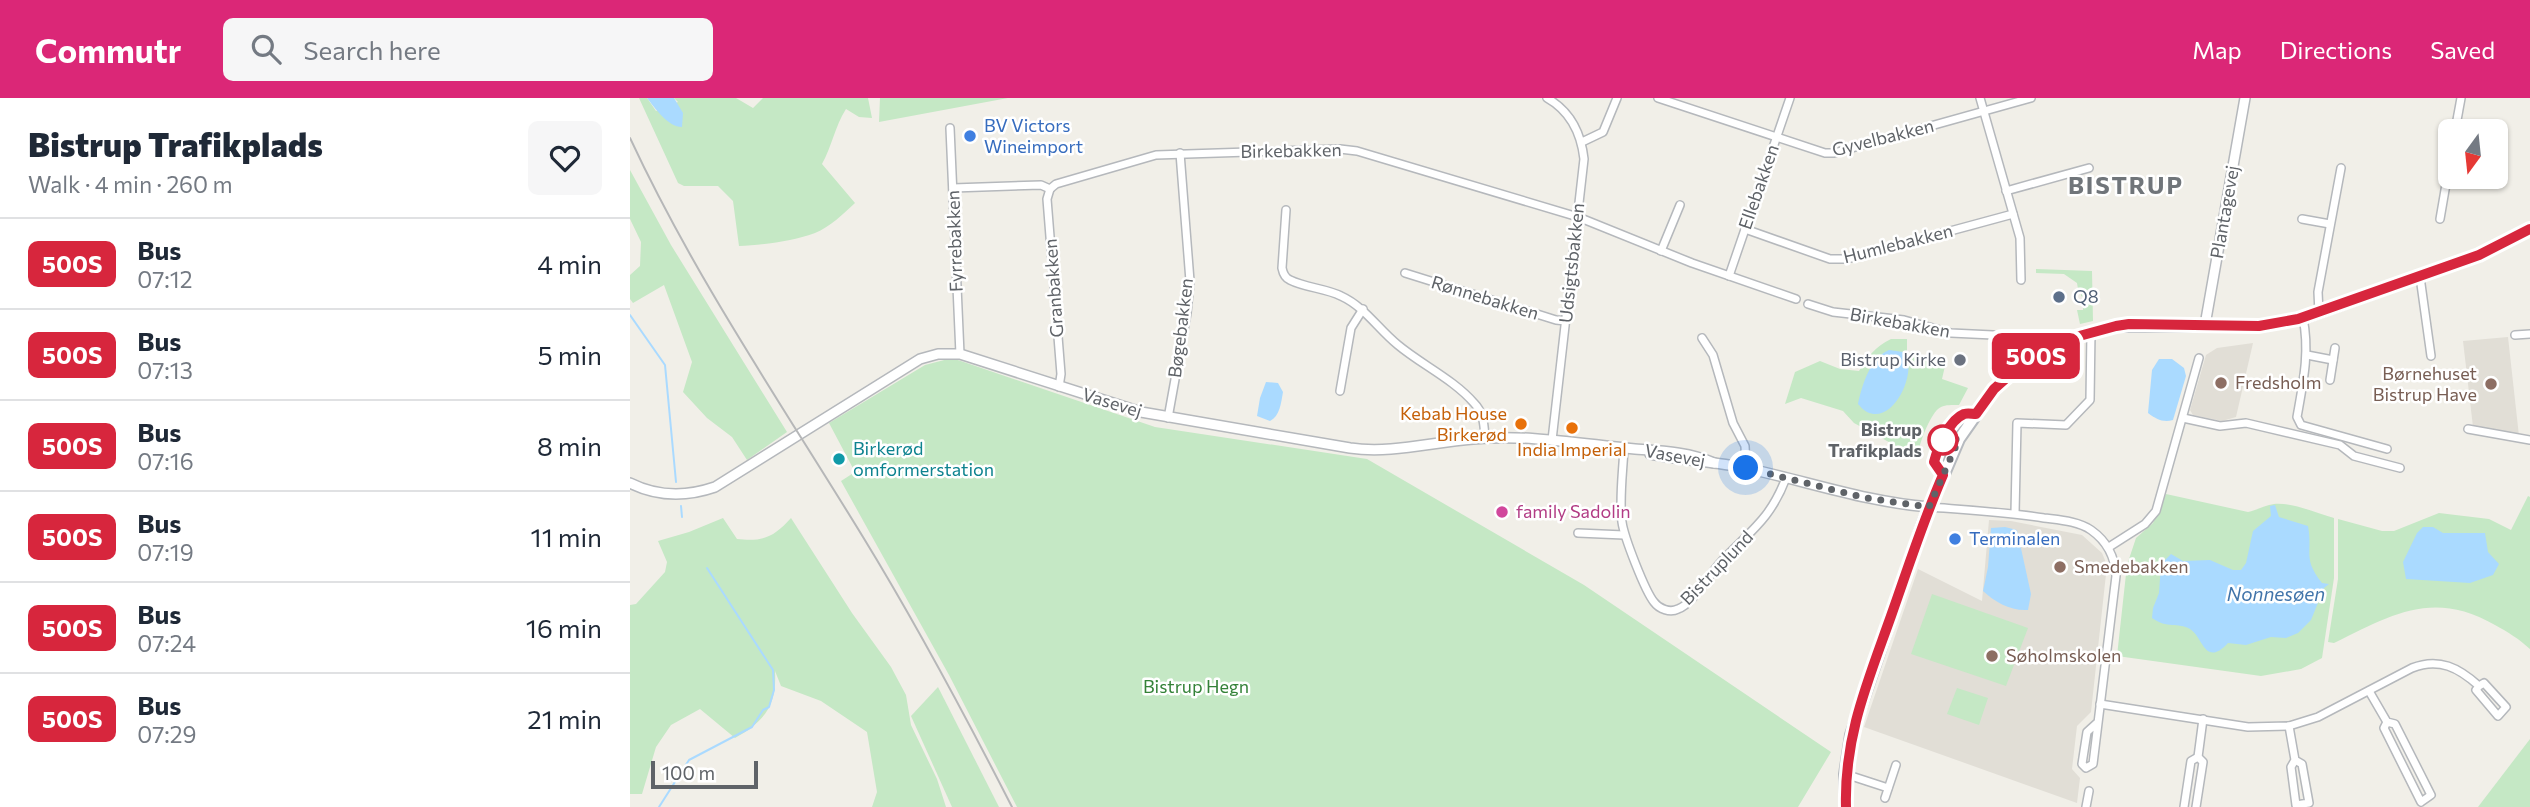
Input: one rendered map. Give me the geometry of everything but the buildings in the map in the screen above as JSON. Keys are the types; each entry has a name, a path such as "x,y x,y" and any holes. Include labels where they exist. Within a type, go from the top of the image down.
{"main road":[{"path":"1846,807 1845,774 1851,735 1929,507 1959,439 1994,389 2022,364 2056,345 2091,331 2129,324 2259,326 2303,318 2498,247 2530,229"}],"street":[{"name":"Udsigtsbakken","path":"1547,98 1566,113 1575,126 1582,142 1584,159 1552,440"},
{"path":"1582,142 1603,132 1618,98"},
{"name":"Gyvelbakken","path":"1658,98 1816,152 1834,153 2031,98"},
{"name":"Ellebakken","path":"1729,276 1790,98"},
{"path":"1980,98 2020,238 2021,280"},
{"name":"Plantagevej","path":"2205,326 2245,98"},
{"path":"2457,119 2461,98"},
{"name":"Fyrrebakken","path":"950,128 960,354"},
{"name":"Birkebakken","path":"953,188 1041,185 1050,189 1056,184 1156,155 1340,149 1357,151 1578,217 1661,251 1797,299"},
{"name":"Bøgebakken","path":"1168,418 1190,281 1180,153"},
{"path":"2006,191 2090,168"},
{"path":"2319,313 2318,292 2341,168"},
{"name":"Granbakken","path":"1050,189 1048,199 1061,374 1059,387"},
{"path":"2440,219 2445,189"},
{"path":"1661,251 1680,205"},
{"path":"1286,210 1282,268 1284,275 1290,280 1326,289 1363,309 1398,345 1475,403 1482,415 1485,438"},
{"name":"Humlebakken","path":"1745,229 1830,259 1847,260 2013,214"},
{"path":"2302,219 2330,224"},
{"name":"Rønnebakken","path":"1405,274 1566,321"},
{"path":"2420,277 2431,356"},
{"name":"Birkebakken","path":"1808,304 1833,312 1904,320 1951,332 1993,335 2002,338 2022,364"},
{"path":"1340,391 1351,328 1363,309"},
{"path":"2303,318 2307,355 2297,417 2301,425 2387,449"},
{"path":"2015,513 2017,423 2066,425 2090,400 2091,331"},
{"path":"2515,335 2530,334"},
{"path":"1702,338 1713,355 1733,424 1745,446 1746,468"},
{"path":"2330,380 2336,348"},
{"name":"Vasevej","path":"630,483 668,494 692,494 715,487 920,359 938,354 960,354 1059,387 1168,418 1371,451 1485,438 1552,440 1624,447 1670,459 1746,468 1884,502 1929,507"},
{"path":"2307,355 2333,360"},
{"path":"2109,547 2145,524 2156,511 2199,358"},
{"path":"2183,418 2220,426 2246,423 2340,445 2354,456 2400,468"},
{"path":"2468,429 2530,440"},
{"name":"Bistruplund","path":"1624,447 1621,507 1624,535 1654,602 1667,610 1676,610 1687,603 1723,560 1764,520 1778,499 1786,478"},
{"path":"1929,507 2015,513 2086,527 2109,547 2115,562 2116,576 2093,764 2086,768 2082,764 2087,732 2098,722"},
{"path":"1578,533 1624,535"},
{"path":"2100,704 2248,727 2289,726 2318,717 2423,664 2450,665 2479,686"},
{"path":"2484,682 2506,707 2498,716 2476,691 2479,686 2484,682"},
{"path":"2369,691 2387,722 2395,724 2431,795 2426,800 2421,802 2390,741 2384,728 2387,722"},
{"path":"2198,757 2203,719"},
{"path":"2289,726 2295,760 2291,767 2297,805 2309,803 2302,764 2295,760"},
{"path":"2184,807 2191,761 2198,757"},
{"path":"2196,807 2203,762 2198,757"},
{"path":"1885,798 1896,765"},
{"path":"1845,774 1888,788"},
{"path":"2086,807 2089,791"}],"shaded area":[{"name":"Børnehuset Bistrup Have","path":"2508,337 2519,436 2473,427 2463,341"},
{"name":"Fredsholm","path":"2253,343 2236,417 2222,421 2193,415 2190,410 2206,355 2217,348"},
{"name":"Søholmskolen","path":"1989,520 2011,521 2082,535 2102,553 2107,565 2091,712 2077,726 2072,769 2080,778 2077,803 1864,727 1918,569 1982,601"}],"green space":[{"path":"639,98 647,98 656,111 678,102 674,98 736,98 753,108 763,98 868,98 872,118 859,117 846,109 822,164 855,203 831,224 815,233 778,242 739,246 733,201 718,186 684,186 678,183"},
{"path":"880,98 1008,98 879,122"},
{"path":"630,170 671,245 787,432 747,460 732,437 707,418 683,392 692,362 664,285 633,303 630,299 630,275 640,266 641,242 630,219"},
{"path":"2036,269 2092,271 2093,321 2080,324 2077,310 2083,310 2083,297 2077,283 2064,274 2036,273"},
{"path":"1891,339 1907,339 1907,353 1933,358 1945,366 1942,379 1968,388 1959,405 1943,406 1935,413 1922,438 1918,456 1854,423 1843,411 1801,398 1785,404 1795,372 1820,361 1840,369 1859,371 1872,352"},
{"name":"Bistrup Hegn","path":"952,358 1155,427 1367,459 1584,585 1831,752 1798,807 1017,807 949,675 841,481 855,472 829,423 925,365"},
{"path":"2166,494 2248,512 2271,505 2288,505 2334,518 2334,578 2322,658 2301,669 2261,676 2117,656 2127,565 2136,538 2153,523"},
{"path":"2528,496 2530,649 2504,630 2473,614 2432,607 2394,616 2334,643 2328,642 2338,579 2338,519 2382,531 2394,531 2439,513 2489,519 2511,530"},
{"path":"723,518 737,539 746,540 767,537 791,518 852,613 891,667 906,695 911,725 937,779 946,807 872,807 877,792 867,732 821,701 781,686 775,671 771,703 754,725 735,738 700,709 671,725 656,747 642,794 630,794 630,605 636,604 665,572 667,562 658,541"},
{"path":"1932,594 2028,628 2006,686 1911,654"},
{"path":"938,687 999,807 952,807 911,716"},
{"path":"1957,688 1988,698 1979,725 1947,714"},
{"path":"2530,739 2530,807 2478,807"}],"water":[{"path":"647,98 674,98 683,113 682,127 667,120"},
{"path":"1889,350 1903,352 1908,362 1907,380 1892,407 1876,414 1867,412 1858,404 1865,381 1877,359"},
{"path":"2159,359 2172,359 2184,368 2186,376 2173,420 2169,421 2160,420 2148,413 2152,370"},
{"path":"1266,382 1278,383 1283,392 1278,413 1270,421 1257,416"},
{"name":"Nonnesøen","path":"2275,505 2279,517 2308,526 2312,567 2322,583 2329,584 2324,588 2311,620 2298,633 2286,638 2271,637 2246,645 2228,643 2220,650 2209,652 2190,629 2152,618 2159,593 2161,564 2171,554 2183,561 2210,560 2233,570 2241,570 2246,563 2253,531 2271,516 2270,506"},
{"path":"2423,527 2433,527 2443,533 2485,533 2488,552 2499,564 2493,575 2470,583 2406,579 2403,562 2417,533"},
{"path":"1991,528 2017,530 2031,594 2028,610 2003,605 1983,591"}],"waterway":[{"path":"630,315 665,365 676,482"},
{"path":"681,506 682,517"},
{"path":"659,807 689,760 752,727 763,710 769,707 774,690 773,670 707,568"}],"tram line":[{"path":"630,138 655,190 711,291 902,603 1012,807"}],"bus line":[{"name":"500S","path":"1846,807 1845,774 1851,735 1923,523 1943,475 1934,462 1937,450 1952,424 1964,414 1976,414 1994,389 2022,364 2072,338 2116,326 2259,326 2303,318 2479,255 2530,229"}],"place":[{"name":"BV Victors Wineimport","path":"970,136"},
{"name":"Q8","path":"2059,297"},
{"name":"Bistrup Kirke","path":"1960,360"},
{"name":"Fredsholm","path":"2221,383"},
{"name":"Børnehuset Bistrup Have","path":"2491,384"},
{"name":"Kebab House Birkerød","path":"1521,424"},
{"name":"India Imperial","path":"1572,428"},
{"name":"Bistrup Trafikplads","path":"1943,440"},
{"name":"Birkerød omformerstation","path":"839,459"},
{"name":"family Sadolin","path":"1502,512"},
{"name":"Terminalen","path":"1955,539"},
{"name":"Smedebakken","path":"2060,567"},
{"name":"Søholmskolen","path":"1992,656"}],"district":[{"name":"BISTRUP","path":"2126,186"}],"route":[{"path":"1746,468 1866,498 1929,507 1959,439 1943,440"}]}
